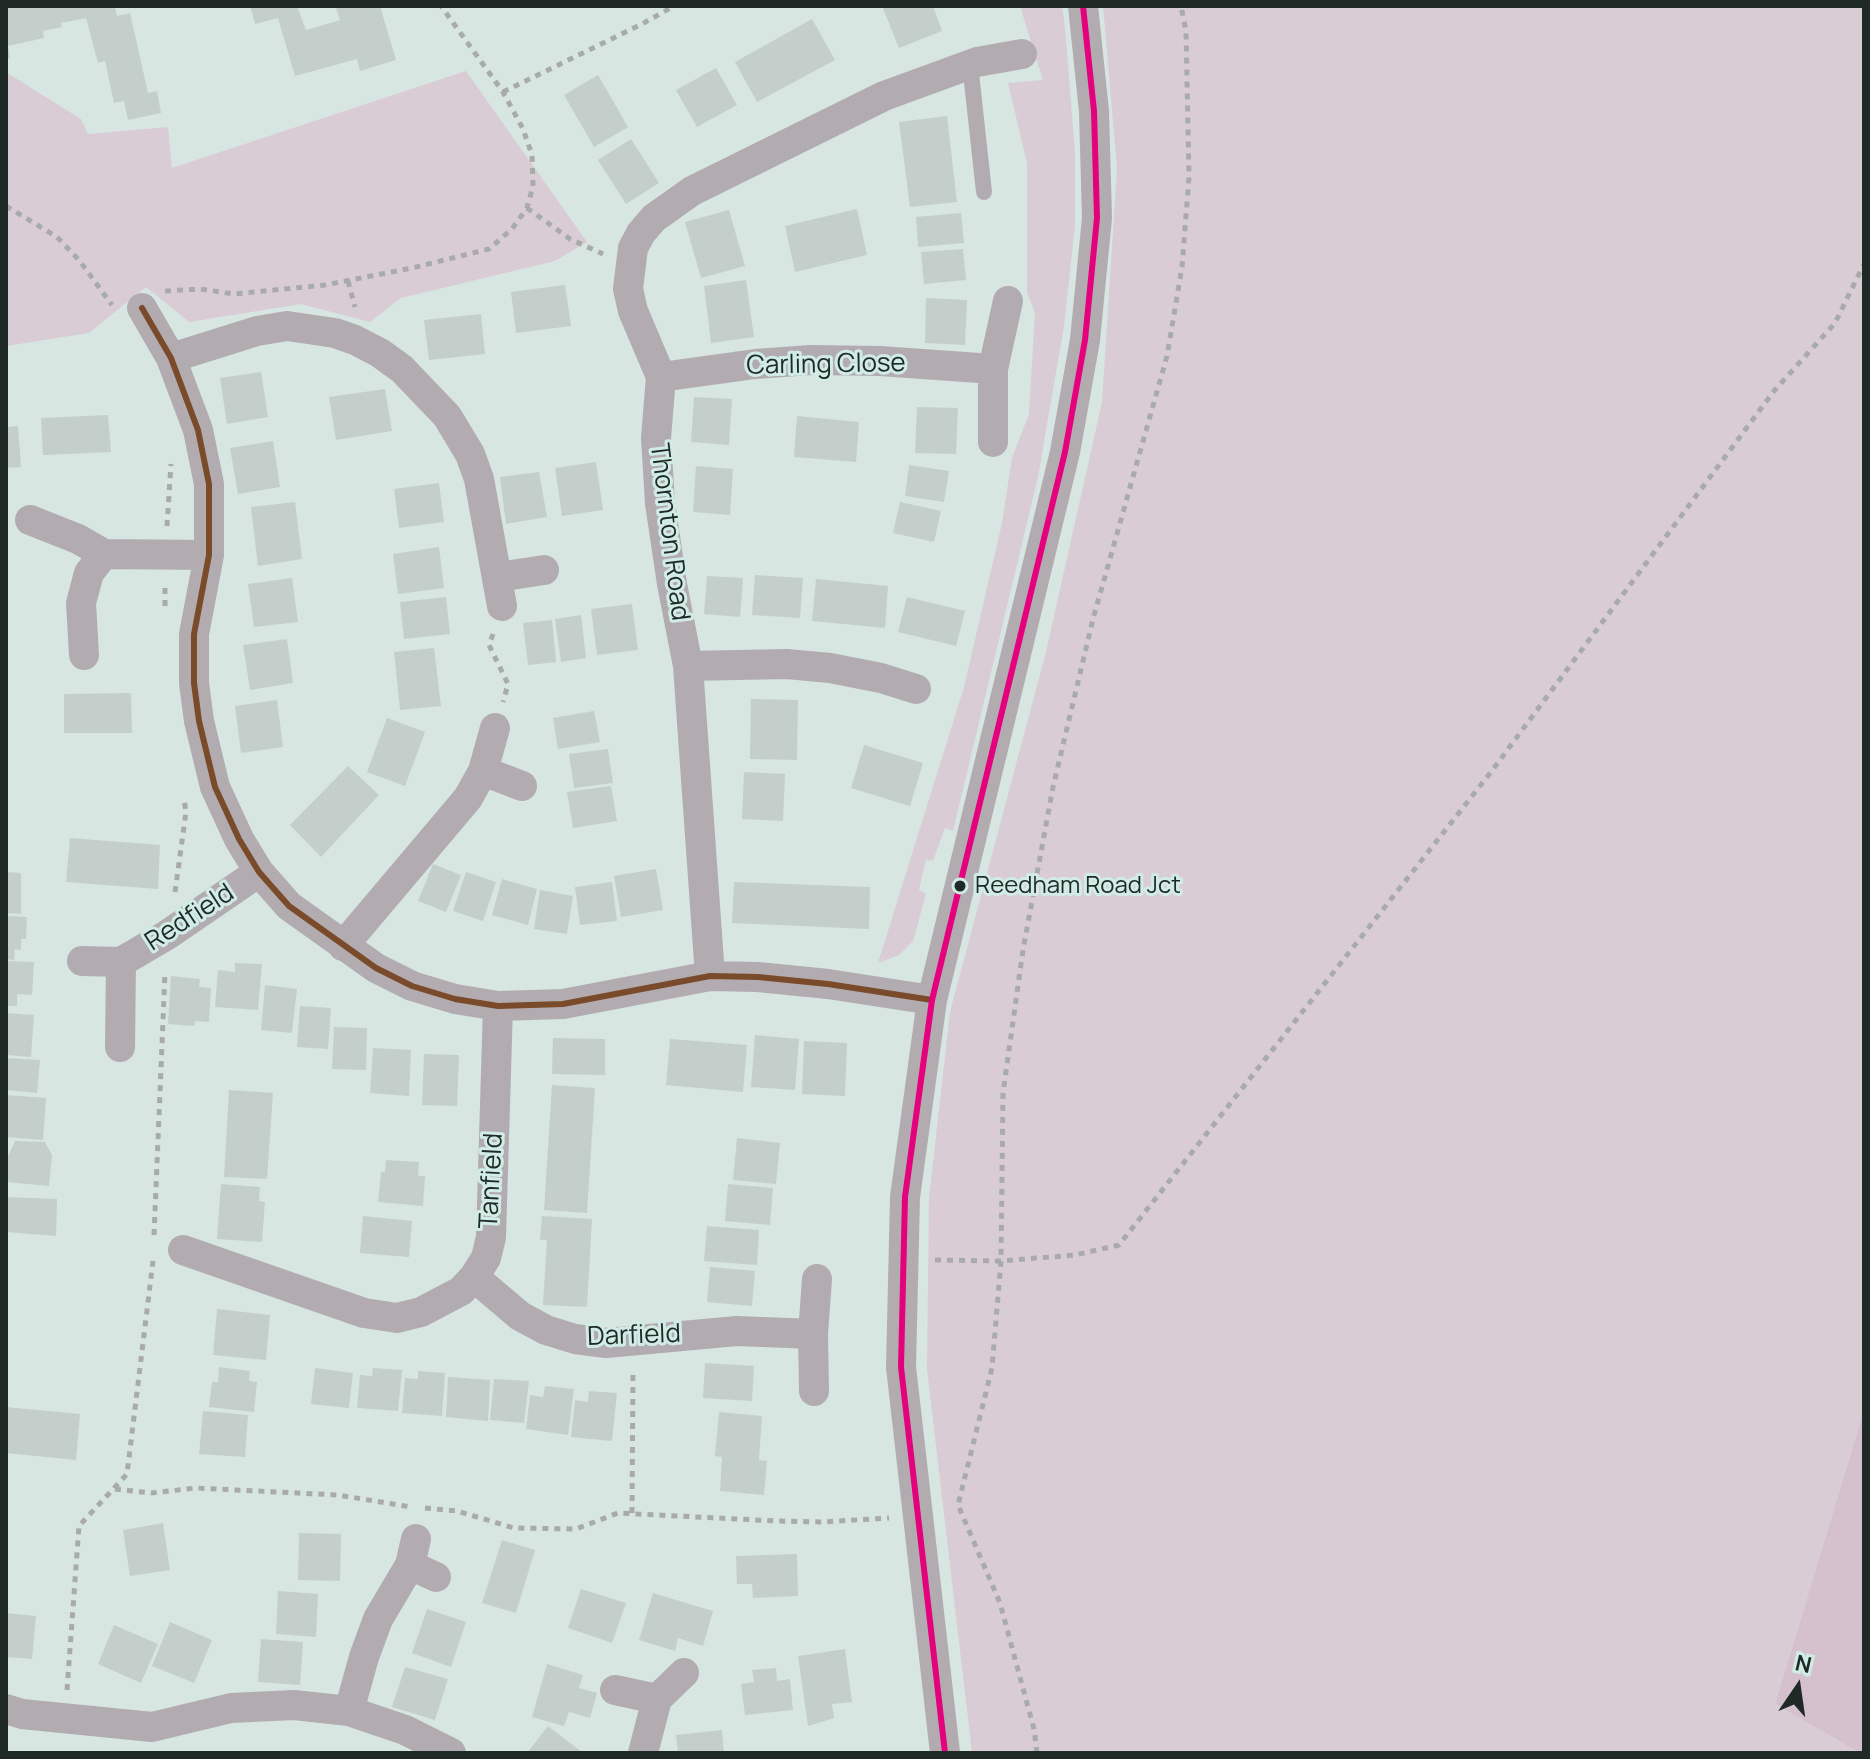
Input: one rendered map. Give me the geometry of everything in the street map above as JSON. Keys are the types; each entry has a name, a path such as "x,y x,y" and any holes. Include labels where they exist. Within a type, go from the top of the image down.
{"street":[{"path":"945,1753 901,1367 905,1197 932,1000 1062,467 1085,340 1097,218 1094,111 1083,6"},
{"name":"Thornton Road","path":"710,976 688,666 660,503 656,438 661,377 633,311 628,289 633,248 641,233 662,211 692,191 884,96 970,64 1022,54"},
{"path":"993,442 993,369 1008,301"},
{"path":"148,302 198,430 209,484 209,555 194,634 194,683 199,721 215,787 239,839 259,872 289,906 376,968 412,986 455,999 498,1006 577,1002 710,976 828,984 932,1000"},
{"path":"171,358 257,331 287,326 335,333 380,353 418,383 447,416 470,454 479,479 500,592 544,570"},
{"name":"Carling Close","path":"661,377 811,360 880,361 993,369"},
{"path":"30,520 78,539 104,554 209,555"},
{"path":"84,655 81,603 89,573 104,554"},
{"path":"688,666 787,664 830,668 916,689"},
{"path":"343,946 468,798 483,771 495,728"},
{"path":"483,771 522,786"},
{"name":"Redfield","path":"82,961 121,962 167,935 259,872"},
{"name":"Redfield","path":"120,1047 121,962"},
{"name":"Tanfield","path":"183,1250 364,1313 397,1318 441,1304 461,1291 486,1258 491,1237 498,1006"},
{"name":"Darfield","path":"474,1277 520,1316 546,1330 591,1341 606,1343 737,1331 813,1334"},
{"path":"814,1391 813,1334 817,1279"},
{"path":"349,1711 378,1619 421,1561"},
{"path":"643,1753 657,1699 684,1673"},
{"path":"615,1690 657,1699"},
{"path":"6,1709 155,1740 231,1708 294,1705 349,1711 405,1730 451,1753"}],"lane":[{"path":"970,64 984,192"}],"path":[{"path":"148,302 166,290 200,289 234,294 325,285 412,268 489,249 512,229 527,208 533,186 532,155 523,129 503,92 441,6"},
{"path":"503,92 674,6"},
{"path":"1037,1753 1034,1729 1000,1603 958,1505 992,1368 1001,1261 1003,1093 1025,934 1053,787 1093,619 1167,356 1182,267 1189,177 1186,31 1181,6"},
{"path":"527,208 570,239 630,266"},
{"path":"904,1260 1001,1261 1075,1255 1119,1245 1491,772 1774,391 1835,323 1864,264"},
{"path":"495,728 508,684 489,645 500,592"},
{"path":"632,1513 633,1340"},
{"path":"114,1489 151,1493 196,1488 338,1495 457,1511 514,1528 576,1529 618,1513 821,1522 918,1518"}],"shaded area":[{"path":"1020,6 1062,6 1065,27 1075,152 1075,225 1064,326 1038,477 953,831 945,828 933,861 926,860 919,890 926,894 913,941 899,955 878,963 964,687 1002,523 1012,458 1029,414 1035,313 1027,292 1027,163 1008,83 1043,80"},
{"path":"1103,6 1864,6 1864,1410 1775,1704 1860,1753 972,1753 927,1369 929,1198 950,1012 1046,652 1102,402 1117,169"},
{"path":"466,71 587,242 555,261 401,298 370,322 301,304 189,322 146,287 89,333 6,346 6,75 81,119 88,134 168,127 172,168"},
{"path":"1864,1410 1864,1753 1860,1753 1775,1704"}],"building":[{"path":"6,6 115,6 117,16 130,13 148,93 157,91 161,113 128,120 124,101 114,103 105,61 98,63 86,18 61,23 62,27 43,31 44,38 8,46 10,58 6,59"},
{"path":"250,6 297,6 306,30 340,20 336,8 380,6 396,60 360,71 357,59 295,76 278,18 255,24"},
{"path":"882,6 933,6 942,31 899,48"},
{"path":"812,19 835,60 757,102 735,62"},
{"path":"716,68 737,105 697,127 676,90"},
{"path":"598,75 628,127 594,147 564,95"},
{"path":"947,116 957,202 910,207 899,122"},
{"path":"631,139 659,183 626,204 598,160"},
{"path":"857,209 867,255 795,272 785,226"},
{"path":"729,210 745,266 701,278 685,222"},
{"path":"961,213 964,243 918,247 916,217"},
{"path":"963,249 966,280 924,284 921,252"},
{"path":"746,280 754,337 711,343 704,286"},
{"path":"565,285 571,326 516,333 511,292"},
{"path":"926,298 967,300 965,345 925,343"},
{"path":"481,314 485,354 429,360 424,320"},
{"path":"261,372 268,417 227,424 220,378"},
{"path":"385,389 392,431 336,440 329,397"},
{"path":"694,397 732,399 729,445 691,442"},
{"path":"917,407 958,408 956,454 915,453"},
{"path":"108,415 111,452 43,455 41,418"},
{"path":"797,416 859,422 856,462 794,457"},
{"path":"18,426 21,467 6,468 6,427"},
{"path":"273,441 280,487 238,494 230,448"},
{"path":"596,462 603,510 562,516 555,468"},
{"path":"909,465 949,471 944,502 905,496"},
{"path":"696,466 733,469 730,515 693,512"},
{"path":"539,472 547,517 506,524 500,477"},
{"path":"439,483 444,522 399,528 394,489"},
{"path":"295,502 302,559 258,566 251,507"},
{"path":"900,502 941,511 934,542 893,533"},
{"path":"439,547 444,588 398,594 393,554"},
{"path":"755,575 803,578 800,618 752,615"},
{"path":"707,576 743,578 740,617 704,614"},
{"path":"292,578 298,622 254,627 248,584"},
{"path":"816,579 888,586 885,628 812,621"},
{"path":"446,597 450,634 404,639 400,602"},
{"path":"907,597 965,611 956,646 898,632"},
{"path":"632,604 638,650 597,655 591,609"},
{"path":"581,615 586,658 561,662 555,619"},
{"path":"552,620 556,662 528,665 523,623"},
{"path":"287,639 293,683 250,690 243,645"},
{"path":"434,648 441,706 400,710 394,652"},
{"path":"131,693 132,733 64,733 64,694"},
{"path":"751,699 798,700 797,760 750,759"},
{"path":"277,700 283,747 241,753 235,706"},
{"path":"594,711 600,742 558,749 553,718"},
{"path":"387,718 425,732 405,786 367,772"},
{"path":"864,745 923,763 910,806 851,788"},
{"path":"608,749 613,783 574,788 569,754"},
{"path":"348,766 379,795 321,857 290,825"},
{"path":"744,772 785,774 783,821 742,819"},
{"path":"611,786 617,821 573,828 567,792"},
{"path":"70,838 160,845 158,889 66,882"},
{"path":"433,864 461,875 446,912 418,901"},
{"path":"656,869 663,910 621,917 614,876"},
{"path":"6,872 21,873 21,914 6,913"},
{"path":"466,872 496,882 483,921 453,911"},
{"path":"502,879 537,889 528,925 492,915"},
{"path":"612,882 617,921 580,925 575,887"},
{"path":"734,882 870,887 869,929 732,923"},
{"path":"540,890 573,896 567,934 534,929"},
{"path":"6,916 27,917 26,939 21,939 21,950 15,949 14,960 6,959"},
{"path":"6,961 34,962 32,995 17,994 17,1006 6,1006"},
{"path":"235,963 262,964 258,1010 215,1007 218,970 235,972"},
{"path":"171,976 200,979 199,987 211,988 209,1022 195,1021 194,1026 168,1024"},
{"path":"265,985 297,989 292,1033 261,1030"},
{"path":"300,1006 331,1008 328,1049 297,1047"},
{"path":"6,1013 34,1015 31,1057 6,1055"},
{"path":"334,1027 367,1028 366,1070 332,1069"},
{"path":"755,1035 799,1039 795,1090 751,1087"},
{"path":"553,1038 605,1039 605,1075 552,1074"},
{"path":"670,1039 747,1045 743,1092 666,1085"},
{"path":"804,1041 847,1043 845,1096 802,1094"},
{"path":"373,1048 411,1050 409,1096 370,1093"},
{"path":"424,1054 459,1055 457,1106 422,1105"},
{"path":"6,1058 40,1060 37,1093 6,1090"},
{"path":"552,1085 595,1088 587,1213 544,1210"},
{"path":"229,1090 273,1093 267,1179 224,1177"},
{"path":"6,1095 46,1098 43,1140 6,1137"},
{"path":"737,1138 780,1143 776,1184 733,1180"},
{"path":"15,1141 45,1142 52,1155 49,1186 6,1182 8,1156"},
{"path":"386,1160 419,1162 418,1176 425,1176 423,1206 378,1202 381,1172 385,1172"},
{"path":"221,1184 260,1187 259,1201 265,1202 262,1242 217,1239"},
{"path":"728,1184 773,1188 770,1225 725,1221"},
{"path":"6,1197 57,1199 56,1236 6,1232"},
{"path":"363,1216 412,1221 409,1257 360,1253"},
{"path":"542,1216 592,1219 587,1307 543,1305 547,1240 540,1240"},
{"path":"707,1226 759,1230 757,1265 704,1261"},
{"path":"710,1267 755,1271 752,1306 707,1302"},
{"path":"217,1309 270,1315 266,1360 213,1355"},
{"path":"705,1363 754,1366 752,1401 703,1398"},
{"path":"219,1367 250,1371 249,1381 257,1382 254,1412 209,1407 212,1382 218,1382"},
{"path":"315,1368 353,1373 349,1408 311,1404"},
{"path":"373,1368 402,1370 398,1411 357,1408 360,1375 372,1376"},
{"path":"418,1371 445,1373 442,1416 402,1413 405,1378 418,1379"},
{"path":"448,1377 490,1380 488,1421 446,1417"},
{"path":"494,1379 529,1381 524,1423 490,1420"},
{"path":"545,1386 574,1389 568,1435 526,1429 530,1395 543,1397"},
{"path":"589,1391 617,1393 612,1441 571,1437 575,1400 588,1402"},
{"path":"6,1407 80,1414 76,1460 6,1453"},
{"path":"203,1411 248,1415 245,1457 199,1454"},
{"path":"719,1412 762,1416 759,1460 767,1461 764,1495 720,1491 722,1457 715,1456"},
{"path":"163,1523 170,1570 130,1576 123,1530"},
{"path":"299,1533 341,1534 340,1581 298,1580"},
{"path":"502,1540 535,1550 516,1613 482,1603"},
{"path":"797,1554 798,1596 753,1598 752,1584 737,1584 736,1556"},
{"path":"581,1589 626,1603 612,1643 568,1628"},
{"path":"278,1591 318,1594 316,1637 276,1634"},
{"path":"653,1593 713,1611 703,1646 678,1638 675,1651 639,1640"},
{"path":"427,1609 466,1622 451,1667 412,1653"},
{"path":"6,1613 36,1616 32,1659 6,1657"},
{"path":"170,1622 212,1640 194,1683 152,1666"},
{"path":"114,1625 158,1644 141,1683 98,1664"},
{"path":"261,1639 303,1642 300,1685 258,1682"},
{"path":"845,1649 852,1702 832,1704 834,1718 808,1726 798,1656"},
{"path":"547,1664 583,1675 579,1688 597,1693 590,1718 569,1712 564,1726 532,1717"},
{"path":"405,1667 448,1679 435,1720 392,1707"},
{"path":"776,1668 777,1681 790,1679 793,1710 745,1715 741,1684 754,1682 752,1670"},
{"path":"548,1726 583,1753 527,1753"},
{"path":"722,1730 724,1753 678,1753 676,1735"}],"transit line":[{"path":"945,1753 901,1367 905,1197 932,1000 1065,452 1085,340 1097,218 1094,111 1083,6"},
{"path":"142,308 171,358 198,430 209,484 209,555 194,634 194,683 199,721 215,787 239,839 259,872 289,906 376,968 412,986 455,999 498,1006 563,1004 710,976 828,984 932,1000"}],"place":[{"name":"Reedham Road Jct","path":"960,886"}]}
